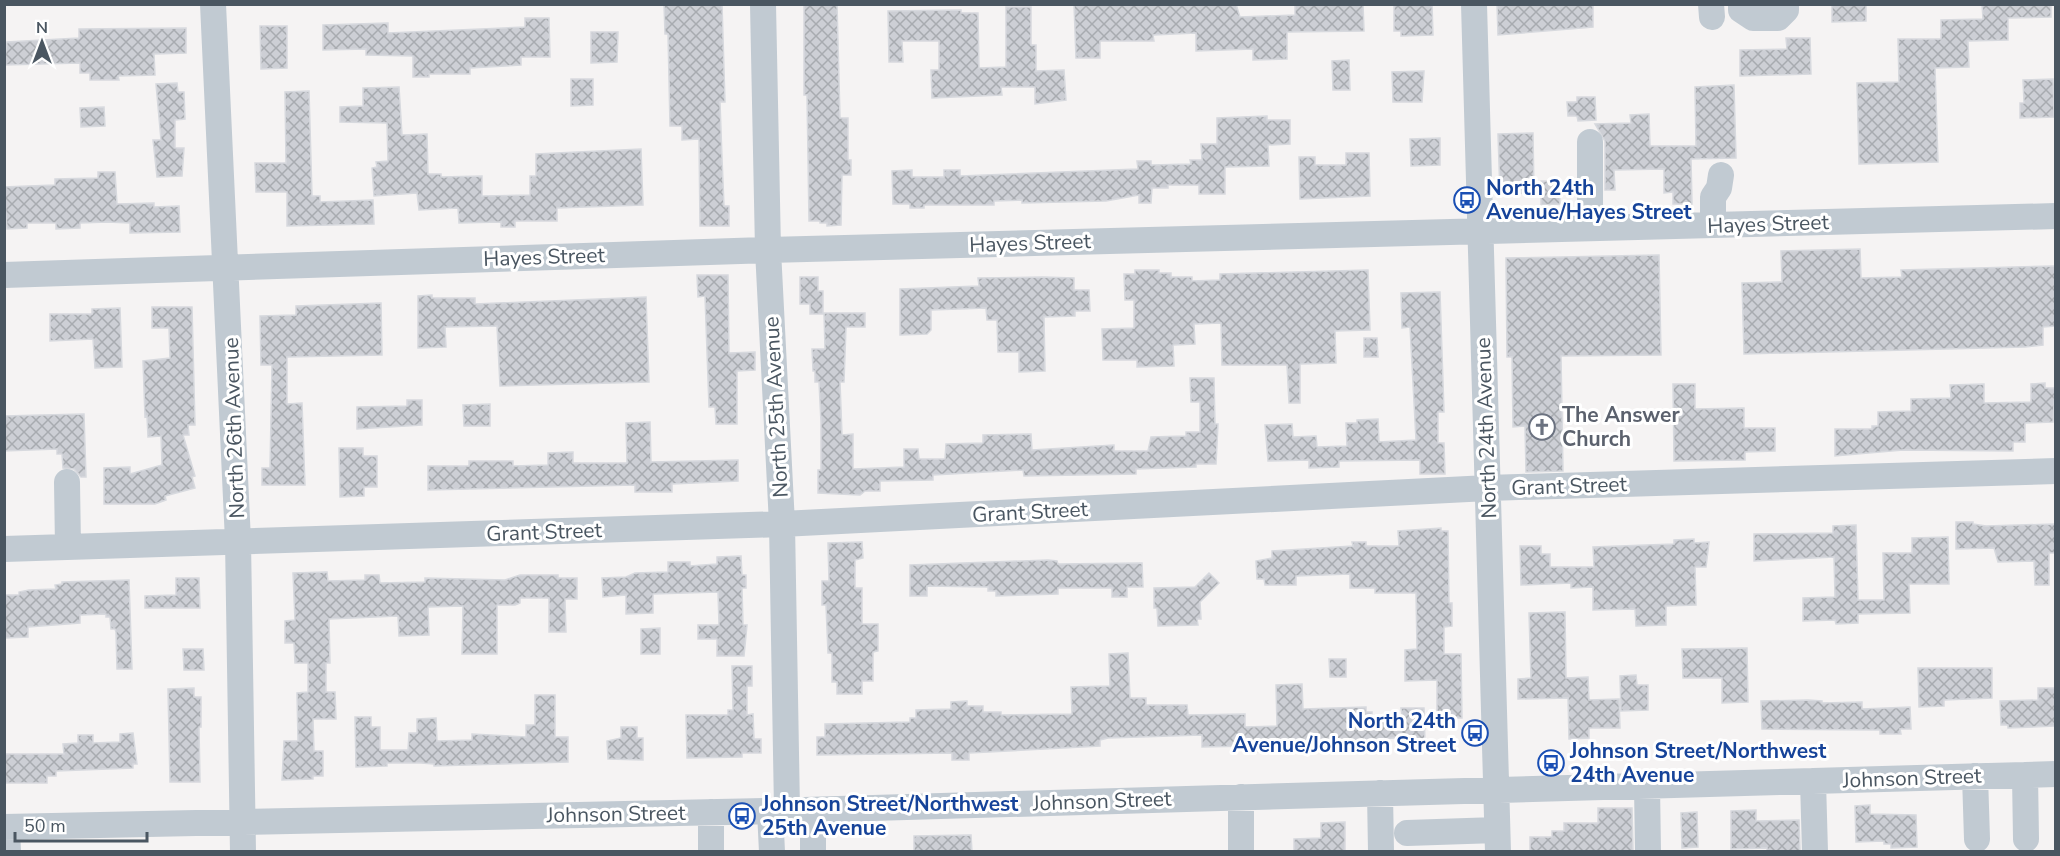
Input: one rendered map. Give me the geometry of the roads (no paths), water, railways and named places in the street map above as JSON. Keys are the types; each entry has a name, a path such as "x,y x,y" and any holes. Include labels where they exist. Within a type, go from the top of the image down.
{"street":[{"name":"North 26th Avenue","path":"213,4 238,541 243,852"},
{"name":"North 25th Avenue","path":"763,4 768,250 782,524 778,811 772,852"},
{"name":"North 24th Avenue","path":"1474,4 1498,841"},
{"path":"1741,4 1741,10 1753,18 1778,18 1786,10 1786,4"},
{"path":"1590,142 1590,228"},
{"path":"1713,225 1713,197 1719,188 1721,175"},
{"name":"Hayes Street","path":"4,275 768,250 2055,216"},
{"name":"Grant Street","path":"4,549 782,524 1488,488 2055,471"},
{"path":"67,482 68,547"},
{"name":"Johnson Street","path":"7,835 243,823 778,811 2055,774"},
{"path":"2025,775 2026,839"},
{"path":"1975,776 1977,839"},
{"path":"1813,781 1815,852"},
{"path":"1647,786 1648,852"},
{"path":"1380,793 1381,852"},
{"path":"1241,797 1242,852"},
{"path":"813,810 813,852"},
{"path":"711,812 711,852"},
{"path":"1407,833 1498,841"}],"place":[{"name":"North 24th Avenue/Hayes Street","path":"1467,200"},
{"name":"The Answer Church","path":"1542,427"},
{"name":"North 24th Avenue/Johnson Street","path":"1475,733"},
{"name":"Johnson Street/Northwest 24th Avenue","path":"1551,763"},
{"name":"Johnson Street/Northwest 25th Avenue","path":"742,816"}]}
